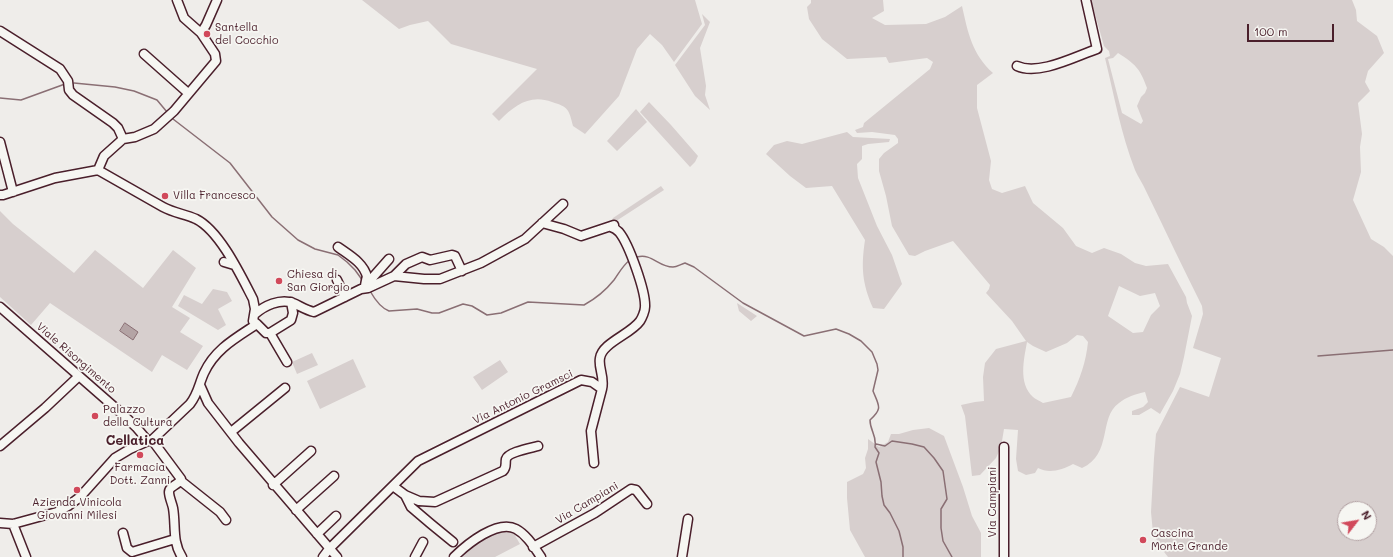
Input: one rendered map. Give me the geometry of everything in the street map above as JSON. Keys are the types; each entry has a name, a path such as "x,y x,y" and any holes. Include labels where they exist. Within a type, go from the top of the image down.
{"street":[{"path":"98,170 104,156 123,139 154,128 174,111 216,61 215,54 201,33 184,18 177,0"},
{"path":"201,33 217,0"},
{"path":"1017,66 1027,69 1037,69 1062,62 1097,49 1086,0"},
{"path":"0,31 60,69 68,81 70,93 113,123 118,128 123,139"},
{"path":"144,54 188,93"},
{"path":"0,142 13,192"},
{"path":"0,195 55,178 98,170 163,208 196,219 206,226 222,243 253,299 255,320 268,333 287,362"},
{"path":"394,276 440,279 481,263 525,239 563,204"},
{"path":"542,223 564,229 581,236 612,226 619,232 633,257 643,294 645,308 640,321 629,332 604,349 600,358 603,383 591,431 594,463"},
{"path":"338,246 357,260 367,275 365,287"},
{"path":"0,523 13,524 57,512 80,498 115,458 130,449 152,441 195,398 204,373 212,358 255,320 268,305 291,302 307,311 314,312 365,287 394,276 406,264 422,257 430,260 452,255 455,256 462,271"},
{"path":"365,287 389,259"},
{"path":"224,262 234,265"},
{"path":"337,280 345,297"},
{"path":"268,333 291,320 293,313 291,302"},
{"name":"Viale Risorgimento","path":"0,307 152,441 181,481 227,519"},
{"path":"0,446 45,408 79,376"},
{"name":"Via Antonio Gramsci","path":"323,557 329,548 418,462 581,380 592,382 602,389"},
{"path":"200,385 208,403 273,485 337,557"},
{"path":"231,432 285,388"},
{"path":"195,398 208,403"},
{"path":"393,486 405,495 419,501 435,502 503,471 506,468 506,458 510,454 538,446"},
{"name":"Via Campiani","path":"1004,447 1004,557"},
{"path":"273,485 311,451"},
{"path":"296,510 334,476"},
{"path":"181,481 169,491 174,512 175,539 177,549 182,557"},
{"name":"Via Campiani","path":"533,547 595,513 631,489 636,490 647,504"},
{"path":"405,495 412,507 453,542"},
{"path":"317,534 336,516"},
{"path":"682,557 688,519"},
{"path":"13,524 26,557"},
{"path":"454,557 480,536 493,529 506,526 516,529 526,537 540,557"},
{"path":"123,533 127,548 132,552 175,539"},
{"path":"416,557 423,542"}],"shaded area":[{"path":"362,0 695,0 702,24 674,62 662,45 650,34 637,49 619,96 585,134 573,126 569,112 565,107 544,100 537,99 523,102 499,121 492,114 537,69 451,44 428,21 399,29"},
{"path":"811,0 883,0 884,11 872,18 885,25 926,24 945,17 962,6 969,34 976,51 986,66 993,73 977,85 977,108 991,161 989,180 992,189 1002,193 1025,186 1033,203 1063,228 1076,246 1092,253 1104,248 1121,254 1135,263 1146,266 1168,264 1186,297 1192,316 1184,357 1180,374 1173,391 1160,414 1151,408 1139,415 1132,415 1132,411 1143,407 1148,402 1145,392 1128,397 1119,403 1113,410 1109,418 1102,445 1092,462 1082,468 1073,464 1051,471 1038,468 1035,473 1026,475 1018,471 1016,459 1018,430 1004,429 1001,447 996,458 980,475 972,476 965,416 961,405 984,401 983,377 985,363 996,349 1026,341 1012,321 986,293 990,285 953,241 915,256 909,255 892,226 879,171 879,159 884,153 898,143 898,139 895,135 872,132 857,133 855,130 863,127 864,123 930,69 933,62 927,58 889,63 886,57 847,59 822,39 809,19 807,7 811,3","holes":["1119,286 1140,296 1155,293 1160,306 1151,315 1143,332 1133,333 1108,316","1077,335 1083,336 1088,342 1082,370 1071,397 1043,403 1033,397 1025,385 1023,371 1027,342 1046,352 1067,343"]},
{"path":"1091,0 1352,0 1356,10 1357,21 1377,36 1384,53 1368,71 1365,82 1370,91 1358,103 1362,134 1360,147 1361,172 1353,200 1371,239 1384,247 1393,256 1393,557 1168,557 1161,548 1153,533 1151,512 1156,434 1180,387 1209,397 1221,358 1193,348 1203,314 1202,306 1135,170 1122,128 1105,58 1110,56 1109,51 1104,46","holes":["1118,53 1129,60 1139,71 1147,88 1137,106 1143,121 1141,124 1122,113 1108,59 1113,58"]},
{"path":"702,14 710,22 700,48 706,86 705,95 710,110 695,96 675,65 705,25"},
{"path":"649,102 698,156 690,167 640,112"},
{"path":"636,109 647,122 617,151 607,141"},
{"path":"847,132 853,137 890,139 889,142 862,146 862,159 857,164 858,178 877,226 892,255 902,284 884,309 873,308 869,299 863,275 865,240 832,186 806,188 790,176 766,154 774,145 787,141 802,144"},
{"path":"661,186 664,190 610,225 613,218"},
{"path":"0,211 13,224 74,273 95,250 143,288 173,250 196,268 172,307 190,318 180,332 203,346 187,370 162,355 152,372 50,303 31,325 0,297"},
{"path":"213,289 227,292 232,301 218,309 226,325 218,330 178,306 184,295 202,304"},
{"path":"737,303 757,316 751,321 739,311"},
{"path":"125,323 138,332 133,340 120,331"},
{"path":"312,353 318,365 297,374 292,362"},
{"path":"353,359 366,387 320,409 307,381"},
{"path":"500,360 508,372 482,390 473,377"},
{"path":"929,428 944,436 972,516 981,533 981,557 865,557 850,530 847,482 863,474 866,468 865,458 868,449 868,439 879,447 888,442 891,434 899,434"},
{"path":"505,532 514,534 520,544 495,557 457,557 491,534"}],"waterway":[{"path":"74,83 115,87 134,91 157,100 167,112"},
{"path":"0,98 21,100 65,84"},
{"path":"173,119 230,163 272,217 298,240 315,249 338,255 355,270 363,281"},
{"path":"637,257 642,256 651,258 663,265 674,267 685,263 694,267 743,303 804,336 836,329 861,341 872,352 878,370 873,391 879,407 877,413 870,420 875,439 875,447 879,453 876,462 881,482 884,505 899,531 903,547 903,557"},
{"path":"370,291 376,300 389,311 417,309 432,313 439,313 463,304 472,306 487,315 501,313 528,302 584,305 607,287 630,260"},
{"path":"1318,356 1393,350"},
{"path":"876,444 885,446 892,441 924,447 943,471 947,499 941,509 941,528 943,541 952,557"}],"place":[{"name":"Santella del Cocchio","path":"207,34"},
{"name":"Villa Francesco","path":"165,196"},
{"name":"Chiesa di San Giorgio","path":"279,281"},
{"name":"Palazzo della Cultura","path":"95,416"},
{"name":"Farmacia Dott. Zanni","path":"140,455"},
{"name":"Azienda Vinicola Giovanni Milesi","path":"77,490"},
{"name":"Cascina Monte Grande","path":"1143,540"}],"district":[{"name":"Cellatica","path":"135,441"}]}
